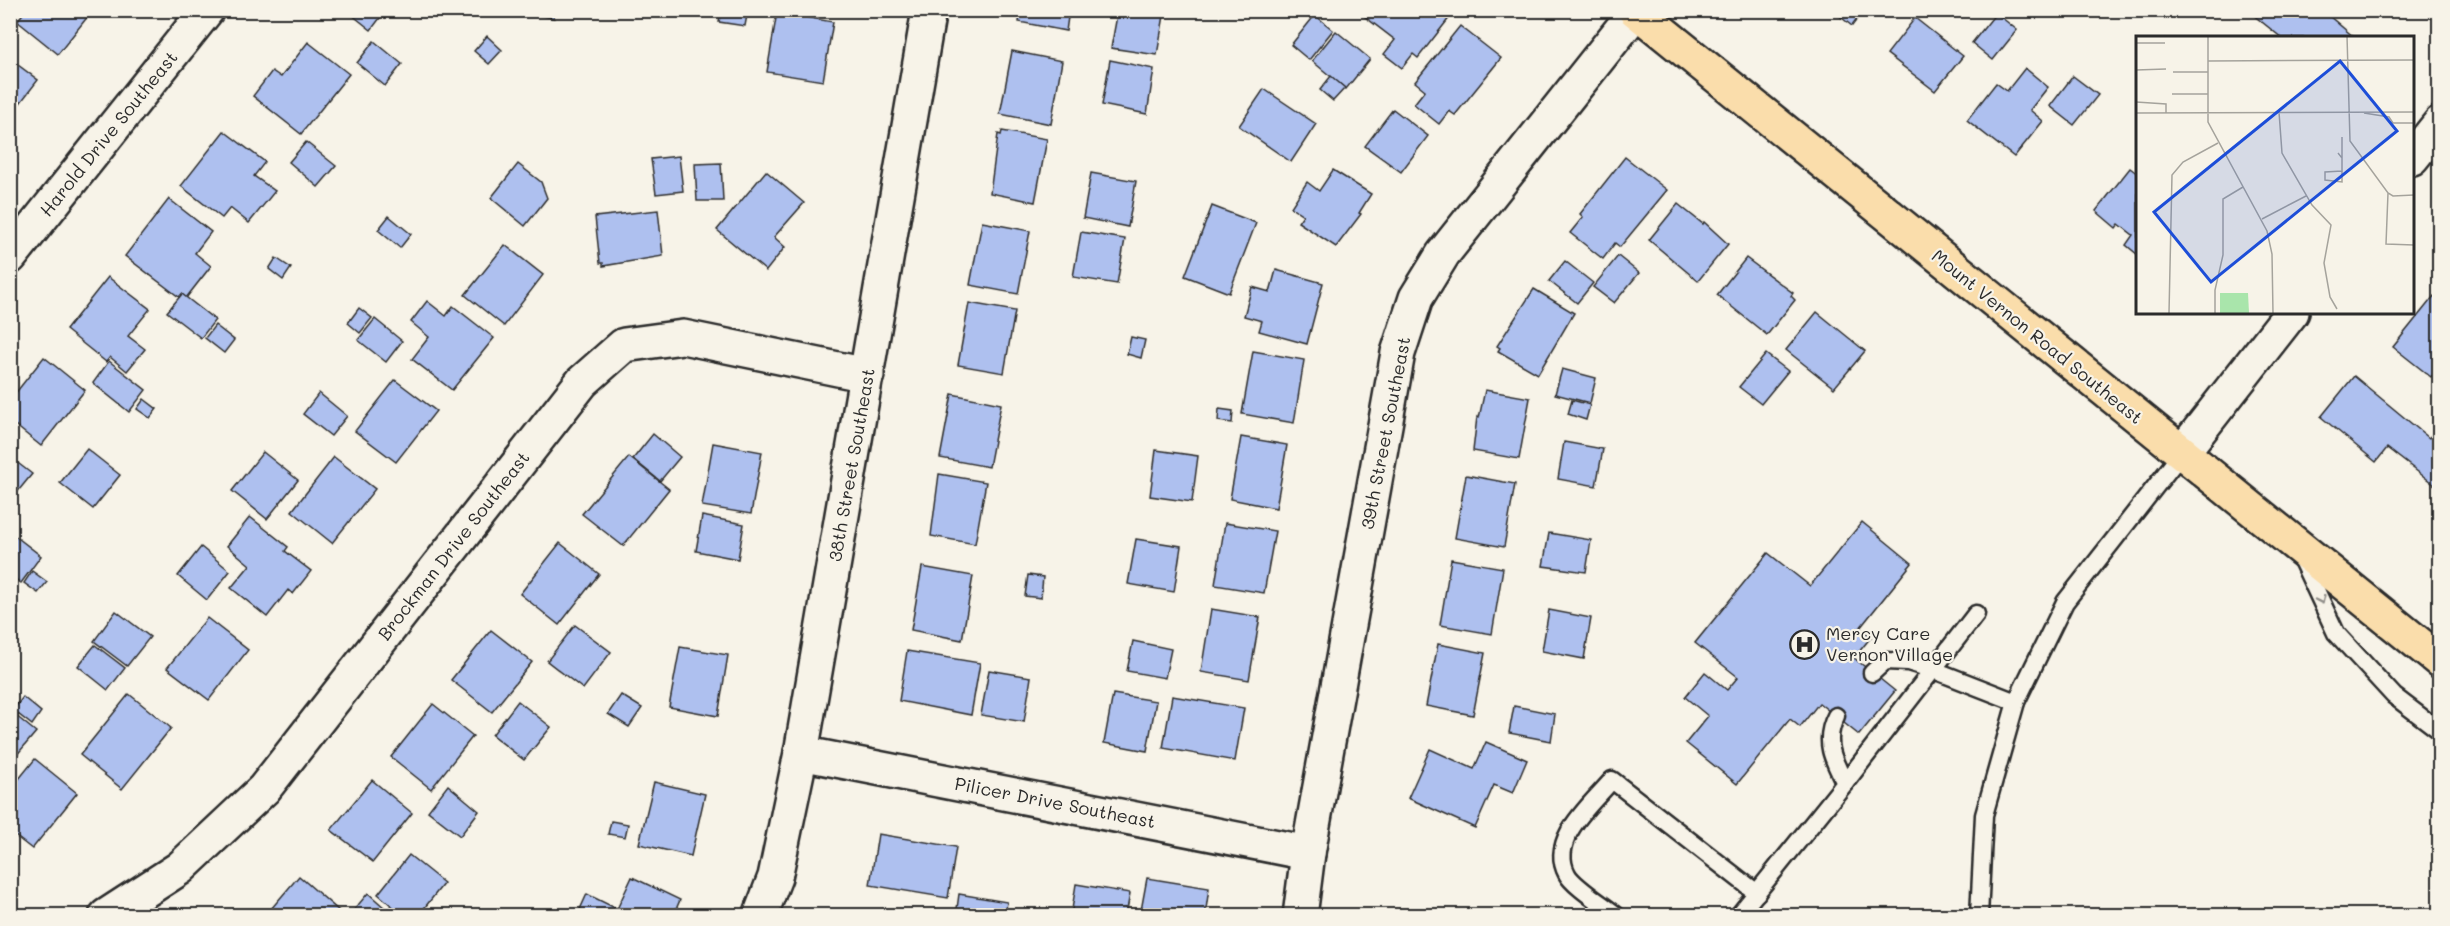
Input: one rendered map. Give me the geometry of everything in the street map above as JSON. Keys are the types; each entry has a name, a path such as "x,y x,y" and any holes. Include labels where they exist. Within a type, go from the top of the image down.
{"main road":[{"name":"Mount Vernon Road Southeast","path":"1635,11 2439,661"}],"street":[{"name":"Harold Drive Southeast","path":"10,257 207,10"},
{"name":"38th Street Southeast","path":"760,915 775,877 801,753 929,10"},
{"name":"39th Street Southeast","path":"1300,915 1308,853 1398,353 1416,298 1443,254 1635,11"},
{"path":"2414,155 2439,123"},
{"path":"2181,454 2290,314"},
{"name":"Brockman Drive Southeast","path":"106,915 180,868 264,789 582,382 624,345 683,337 867,375"},
{"name":"Pilicer Drive Southeast","path":"801,753 1308,853"}],"lane":[{"path":"1979,915 1984,815 2016,702 2065,602 2181,454"},
{"path":"2296,547 2336,633 2394,696 2439,731"},
{"path":"1738,915 1845,783 1976,614"},
{"path":"1872,672 1885,661 1908,662 2016,702"},
{"path":"1836,716 1829,729 1828,741 1835,765 1845,783"},
{"path":"1617,915 1567,876 1562,861 1569,832 1612,780 1757,893"}],"building":[{"path":"26,10 93,10 58,54 17,21"},
{"path":"346,10 386,10 371,30"},
{"path":"529,10 555,10 554,18 528,13"},
{"path":"721,10 748,10 745,26 719,22"},
{"path":"1021,10 1069,10 1066,31 1019,22"},
{"path":"1118,10 1165,10 1157,55 1111,48"},
{"path":"1362,10 1442,10 1450,17 1418,58 1413,54 1402,68 1384,54 1395,40 1360,13"},
{"path":"1832,10 1864,10 1852,26"},
{"path":"2247,10 2322,10 2353,36 2280,36"},
{"path":"777,12 833,22 823,81 767,72"},
{"path":"1996,13 2017,30 1993,60 1972,43"},
{"path":"1315,15 1333,30 1309,60 1291,45"},
{"path":"1915,18 1963,56 1935,91 1887,54"},
{"path":"1460,26 1501,58 1455,115 1449,111 1439,124 1414,104 1425,90 1415,82"},
{"path":"1336,31 1370,59 1346,89 1312,61"},
{"path":"487,36 502,50 489,64 474,51"},
{"path":"374,41 402,64 385,86 357,63"},
{"path":"308,42 349,74 301,134 253,96 272,71 281,77"},
{"path":"1012,51 1062,61 1051,124 1000,114"},
{"path":"10,59 38,80 10,116"},
{"path":"1110,60 1154,69 1147,114 1102,105"},
{"path":"2025,68 2048,87 2030,110 2043,121 2014,157 1967,120 1996,83 2007,91"},
{"path":"1331,76 1345,88 1333,101 1320,90"},
{"path":"2073,76 2098,95 2074,125 2050,106"},
{"path":"1264,89 1316,124 1291,162 1239,126"},
{"path":"1393,109 1428,136 1401,172 1365,146"},
{"path":"224,131 265,162 254,176 275,191 249,223 230,208 222,218 181,186"},
{"path":"1002,131 1047,139 1035,202 990,193 998,134 1001,135"},
{"path":"306,142 336,166 318,187 289,162"},
{"path":"679,156 683,191 656,194 651,159"},
{"path":"1625,157 1667,190 1620,247 1615,243 1603,259 1570,233 1583,217 1580,214"},
{"path":"721,163 723,201 697,201 695,164"},
{"path":"518,164 541,182 547,198 525,226 491,198"},
{"path":"2130,168 2136,172 2136,253 2126,245 2133,235 2119,224 2116,228 2096,211"},
{"path":"1333,170 1371,194 1359,213 1361,214 1336,247 1298,222 1303,215 1291,207 1307,182 1319,191"},
{"path":"766,171 804,203 774,237 785,247 766,271 717,230"},
{"path":"1091,173 1136,181 1128,227 1083,218"},
{"path":"169,199 211,232 195,253 211,266 186,298 182,294 179,297 125,256"},
{"path":"1678,204 1703,224 1704,222 1728,244 1698,281 1649,240"},
{"path":"1212,206 1256,223 1229,293 1185,276"},
{"path":"658,210 663,256 603,266 603,263 600,263 595,217"},
{"path":"389,216 411,234 400,248 378,230"},
{"path":"982,222 1030,231 1018,294 970,285"},
{"path":"1081,232 1125,239 1117,284 1073,277"},
{"path":"505,245 543,275 504,326 465,295"},
{"path":"1618,256 1639,273 1614,303 1593,287"},
{"path":"276,258 291,268 283,280 269,269"},
{"path":"1746,258 1793,293 1791,296 1795,300 1767,335 1717,295"},
{"path":"1565,261 1593,283 1577,303 1549,281"},
{"path":"1276,270 1323,283 1307,344 1259,331 1262,321 1244,316 1252,287 1270,292"},
{"path":"108,277 150,309 128,336 145,349 127,371 110,357 106,362 66,330"},
{"path":"1534,289 1574,313 1538,374 1498,351 1500,348 1497,346"},
{"path":"182,294 215,320 201,338 167,312"},
{"path":"2434,296 2440,300 2440,366 2431,377 2393,347"},
{"path":"427,301 446,316 453,306 494,338 452,390 412,359 429,337 411,322"},
{"path":"969,303 1015,311 1004,373 958,365"},
{"path":"359,308 372,318 360,333 348,323"},
{"path":"1817,312 1865,351 1834,388 1786,350"},
{"path":"375,319 402,341 386,362 358,340"},
{"path":"215,325 234,340 224,353 205,338"},
{"path":"1131,337 1145,340 1141,358 1127,354"},
{"path":"1253,351 1304,360 1294,423 1242,414"},
{"path":"1766,354 1788,371 1761,404 1739,387"},
{"path":"44,357 85,390 41,446 10,421 10,400"},
{"path":"109,361 146,390 129,412 93,383"},
{"path":"1562,369 1596,378 1590,403 1555,394"},
{"path":"2354,376 2429,438 2438,427 2440,429 2440,489 2387,448 2376,462 2321,417"},
{"path":"395,380 436,411 396,462 355,431"},
{"path":"1485,390 1530,398 1519,459 1473,451 1477,417 1479,418"},
{"path":"319,393 347,416 331,436 303,414"},
{"path":"952,394 1001,404 989,467 940,458"},
{"path":"144,399 157,409 150,418 137,409"},
{"path":"1572,400 1590,405 1586,420 1568,414"},
{"path":"1219,409 1233,411 1232,423 1218,421"},
{"path":"653,434 680,457 660,481 633,459"},
{"path":"1241,437 1287,445 1276,508 1230,499"},
{"path":"1564,442 1603,449 1596,486 1558,479"},
{"path":"713,443 762,452 751,514 702,506"},
{"path":"87,449 120,475 93,509 60,483"},
{"path":"1156,450 1198,456 1192,502 1150,496"},
{"path":"263,452 298,480 267,519 232,491"},
{"path":"10,457 32,474 10,501"},
{"path":"334,457 375,489 332,543 292,511"},
{"path":"629,457 669,489 623,546 582,514"},
{"path":"939,474 986,482 975,544 931,536"},
{"path":"1466,475 1515,484 1504,547 1455,538"},
{"path":"702,516 744,524 738,559 696,551"},
{"path":"250,517 288,547 285,551 311,571 293,594 288,590 267,617 231,588 250,565 227,546"},
{"path":"1862,522 1912,563 1860,628 1871,637 1854,658 1895,691 1859,735 1819,703 1800,727 1790,719 1737,784 1686,743 1708,716 1685,697 1705,672 1727,690 1738,677 1695,643 1768,553 1810,586"},
{"path":"1225,523 1275,531 1264,593 1215,585"},
{"path":"10,532 41,556 21,583 10,575"},
{"path":"1549,533 1591,540 1586,572 1543,566"},
{"path":"1136,539 1181,546 1174,592 1128,584"},
{"path":"560,543 599,574 559,625 520,594"},
{"path":"201,547 230,571 207,600 178,576"},
{"path":"1451,559 1503,568 1492,634 1440,625"},
{"path":"922,567 973,576 962,640 911,630"},
{"path":"32,571 47,582 38,593 24,583"},
{"path":"1028,575 1043,577 1041,598 1025,596"},
{"path":"1211,609 1260,617 1249,680 1201,672"},
{"path":"1549,610 1591,618 1584,659 1542,651"},
{"path":"116,611 150,637 127,666 94,641"},
{"path":"207,618 248,650 209,700 167,668"},
{"path":"575,625 611,652 583,689 547,661"},
{"path":"491,630 532,662 492,712 451,680"},
{"path":"1133,641 1171,649 1165,678 1127,671"},
{"path":"1438,644 1485,653 1473,715 1426,706"},
{"path":"95,645 125,668 108,690 78,666"},
{"path":"680,647 728,655 718,716 669,707"},
{"path":"907,651 980,663 971,715 899,701"},
{"path":"989,670 1031,677 1024,722 981,715"},
{"path":"129,694 171,728 122,789 80,755"},
{"path":"1113,694 1156,701 1147,751 1104,743"},
{"path":"621,695 642,708 629,727 608,714"},
{"path":"1172,696 1244,708 1235,761 1163,748"},
{"path":"23,697 41,712 32,725 13,710"},
{"path":"518,701 551,727 524,760 492,735"},
{"path":"433,704 473,736 431,789 391,757"},
{"path":"1514,706 1555,714 1551,741 1509,733"},
{"path":"10,711 36,732 10,763"},
{"path":"1486,742 1527,760 1513,793 1494,785 1475,828 1408,798 1430,749 1474,769"},
{"path":"35,759 77,793 32,849 10,832 10,790"},
{"path":"372,780 412,813 373,862 331,830"},
{"path":"654,782 705,794 691,856 639,844"},
{"path":"448,785 479,811 460,836 428,811"},
{"path":"611,821 628,824 625,837 608,834"},
{"path":"878,834 956,847 948,898 870,885"},
{"path":"409,855 444,883 418,916 404,916 378,894"},
{"path":"299,876 339,911 336,916 265,916"},
{"path":"632,877 680,900 673,916 577,916 587,894 617,909"},
{"path":"1147,878 1209,888 1205,916 1140,916"},
{"path":"1076,884 1130,893 1126,916 1071,916"},
{"path":"368,893 394,916 349,916"},
{"path":"959,894 1007,902 1005,916 956,916"}],"place":[{"name":"Mercy Care Vernon Village","path":"1805,644"}]}
